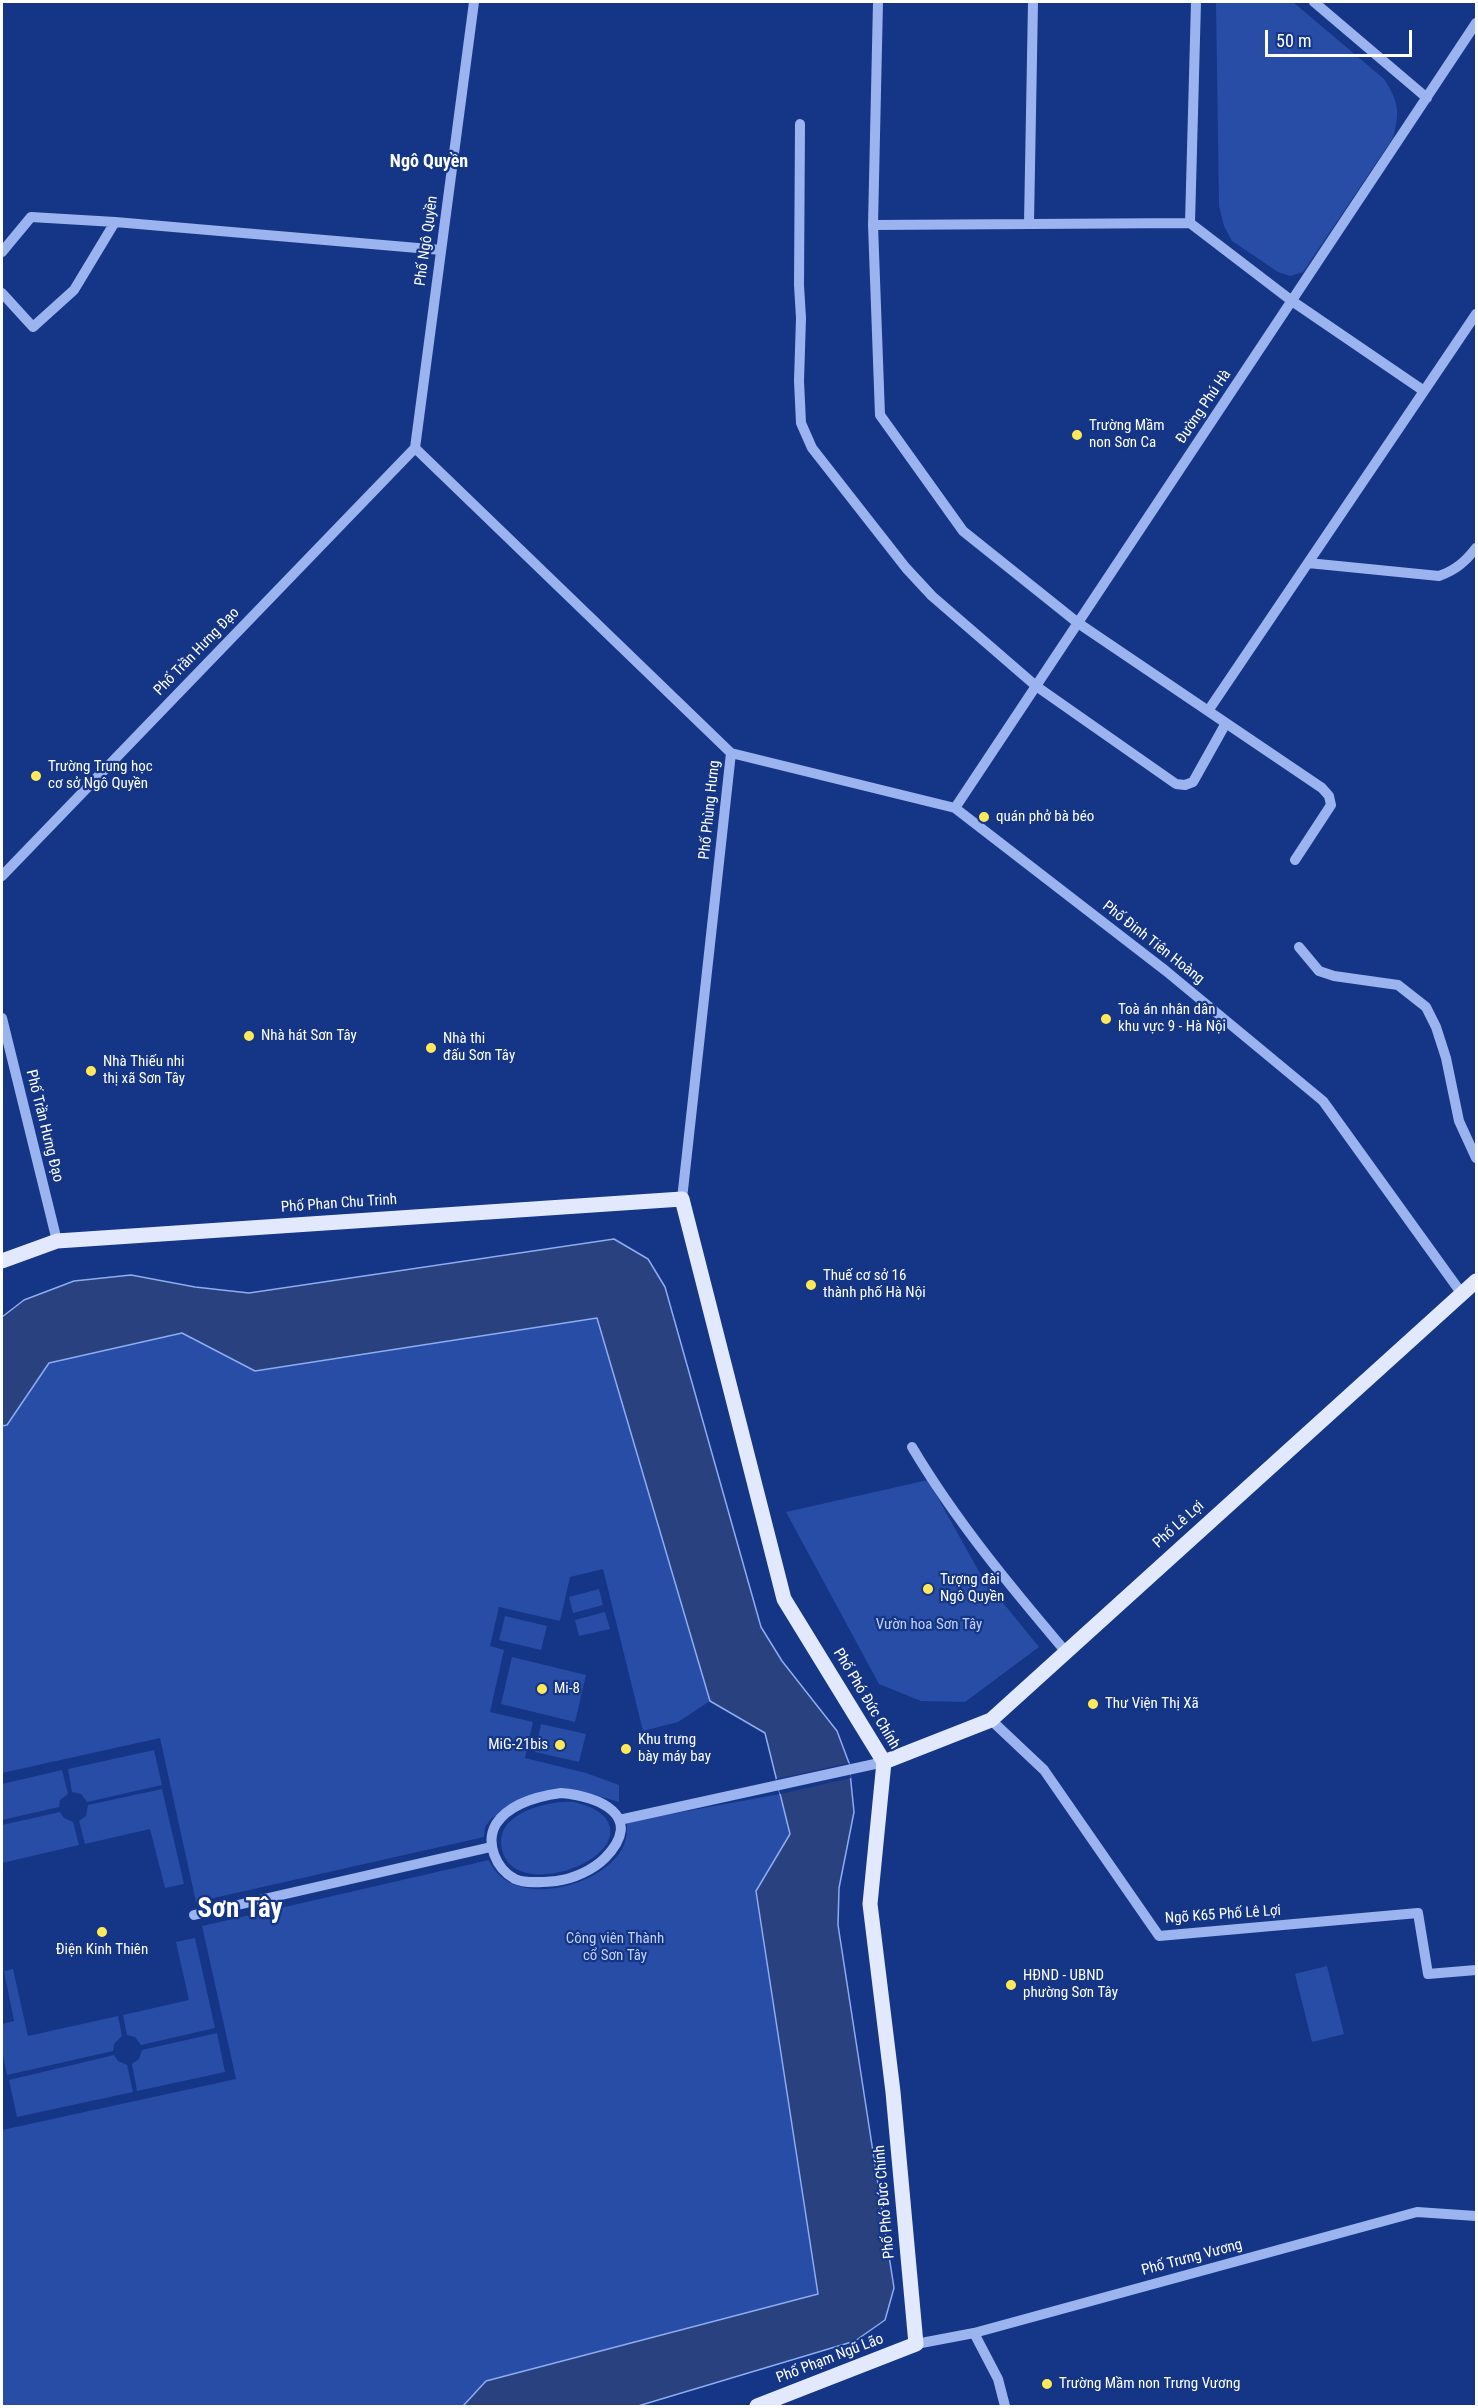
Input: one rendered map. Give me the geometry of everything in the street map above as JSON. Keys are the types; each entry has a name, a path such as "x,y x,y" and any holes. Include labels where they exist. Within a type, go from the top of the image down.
{"main road":[{"name":"Phố Phan Chu Trinh","path":"2,1262 57,1241 682,1199"},
{"name":"Phố Phó Đức Chính","path":"682,1199 784,1599 884,1762 870,1904 893,2092 916,2344"},
{"name":"Phố Lê Lợi","path":"884,1762 991,1720 1476,1281"},
{"name":"Phố Phạm Ngũ Lão","path":"757,2406 916,2344"}],"street":[{"name":"Phố Ngô Quyền","path":"415,448 474,2"},
{"path":"878,2 873,225 880,415 963,531 1078,623 1299,771 1329,796 1331,805 1295,860"},
{"path":"1029,223 1033,2"},
{"path":"1190,223 1196,2"},
{"path":"1314,2 1427,98"},
{"name":"Đường Phú Hà","path":"956,808 1476,23"},
{"path":"801,124 799,381 801,423 812,448 906,567 932,596 1036,686 1176,784 1185,785 1192,782 1226,723"},
{"path":"2,252 31,217 441,250"},
{"path":"2,293 33,327 74,290 115,222"},
{"path":"873,225 1190,223 1292,301 1424,391"},
{"path":"1208,711 1476,314"},
{"name":"Phố Phùng Hưng","path":"415,448 731,753 682,1199"},
{"name":"Phố Trần Hưng Đạo","path":"2,876 415,448"},
{"path":"1308,563 1439,576 1463,563 1476,548"},
{"name":"Phố Đinh Tiên Hoàng","path":"731,753 956,808 1166,971 1323,1101 1462,1294"},
{"path":"1299,947 1319,970 1334,976 1398,985 1426,1007 1436,1027 1446,1058 1459,1121 1476,1158"},
{"name":"Phố Trần Hưng Đạo","path":"2,1018 57,1241"},
{"path":"912,1447 939,1492 965,1528 1066,1652"},
{"name":"Ngõ K65 Phố Lê Lợi","path":"991,1720 1044,1770 1159,1936 1418,1914 1428,1974 1476,1970"},
{"path":"618,1820 884,1762"},
{"path":"561,1793 599,1800 612,1809 618,1820 620,1832 617,1843 603,1860 576,1876 564,1880 536,1882 515,1879 504,1870 491,1847 492,1835 502,1817 538,1797 561,1793"},
{"path":"195,1915 491,1847"},
{"name":"Phố Trưng Vương","path":"916,2344 974,2333 1417,2212 1476,2216"},
{"path":"974,2333 998,2379 1005,2406"}],"green space":[{"path":"1216,2 1293,2 1384,79 1393,94 1397,107 1393,138 1303,272 1290,276 1278,272 1232,241 1224,226 1219,206"},
{"path":"597,1318 710,1701 678,1722 643,1731 603,1569 570,1577 560,1621 499,1607 490,1646 504,1650 490,1712 533,1722 525,1758 586,1773 619,1785 619,1802 581,1791 517,1801 491,1819 485,1827 484,1837 196,1902 160,1738 2,1773 2,1426 7,1425 49,1363 182,1333 255,1371"},
{"name":"Vườn hoa Sơn Tây","path":"928,1480 982,1577 1039,1647 965,1702 921,1701 879,1684 786,1512"},
{"path":"599,1589 603,1605 573,1613 569,1597"},
{"path":"605,1612 610,1629 579,1636 575,1620"},
{"path":"505,1616 547,1626 541,1650 499,1640"},
{"path":"512,1657 586,1675 575,1722 501,1704"},
{"path":"541,1724 586,1734 579,1762 535,1752"},
{"path":"154,1750 162,1785 87,1802 81,1794 72,1792 68,1769"},
{"path":"62,1770 68,1794 60,1800 59,1807 2,1820 2,1784"},
{"path":"162,1789 184,1884 165,1888 150,1829 85,1844 79,1821 86,1816 88,1805"},
{"name":"Công viên Thành cổ Sơn Tây","path":"780,1794 790,1835 756,1891 818,2294 486,2381 463,2406 2,2406 2,2130 236,2079 202,1926 489,1860 500,1876 516,1885 536,1889 557,1888 598,1873 614,1860 624,1845 627,1822"},
{"path":"574,1802 598,1811 608,1822 610,1837 601,1851 584,1863 564,1871 542,1874 522,1872 508,1862 501,1843 508,1823 528,1810 540,1806"},
{"path":"60,1812 64,1818 73,1822 79,1845 2,1863 2,1825"},
{"path":"195,1938 215,2028 141,2045 135,2037 127,2035 123,2015 189,2000 176,1942"},
{"path":"1327,1966 1344,2034 1312,2042 1295,1974"},
{"path":"13,1969 28,2036 118,2016 122,2036 114,2044 113,2051 7,2075 2,2050 2,2024 14,2021 4,1971"},
{"path":"217,2033 225,2072 137,2091 132,2064 139,2059 142,2050"},
{"path":"114,2055 118,2061 127,2065 133,2092 17,2117 9,2080"}],"shaded area":[{"path":"614,1239 648,1259 665,1287 761,1627 782,1661 837,1731 849,1763 854,1812 839,1888 838,1925 894,2288 885,2320 855,2341 638,2406 463,2406 486,2381 818,2294 756,1891 790,1834 765,1733 710,1701 597,1318 255,1371 182,1333 49,1363 7,1425 2,1426 2,1317 24,1300 74,1281 131,1275 195,1287 249,1293"}],"pier":[{"path":"849,1763 851,1778 780,1794 776,1779"}],"place":[{"name":"Trường Mầm non Sơn Ca","path":"1077,435"},
{"name":"Trường Trung học cơ sở Ngô Quyền","path":"36,776"},
{"name":"quán phở bà béo","path":"984,817"},
{"name":"Toà án nhân dân khu vực 9 - Hà Nội","path":"1106,1019"},
{"name":"Nhà hát Sơn Tây","path":"249,1036"},
{"name":"Nhà thi đấu Sơn Tây","path":"431,1048"},
{"name":"Nhà Thiếu nhi thị xã Sơn Tây","path":"91,1071"},
{"name":"Thuế cơ sở 16 thành phố Hà Nội","path":"811,1285"},
{"name":"Tượng đài Ngô Quyền","path":"928,1589"},
{"name":"Mi-8","path":"542,1689"},
{"name":"Thư Viện Thị Xã","path":"1093,1704"},
{"name":"MiG-21bis","path":"560,1745"},
{"name":"Khu trưng bày máy bay","path":"626,1749"},
{"name":"Điện Kinh Thiên","path":"102,1932"},
{"name":"HĐND - UBND phường Sơn Tây","path":"1011,1985"},
{"name":"Trường Mầm non Trưng Vương","path":"1047,2384"}],"district":[{"name":"Ngô Quyền","path":"429,162"},
{"name":"Sơn Tây","path":"240,1910"}]}
